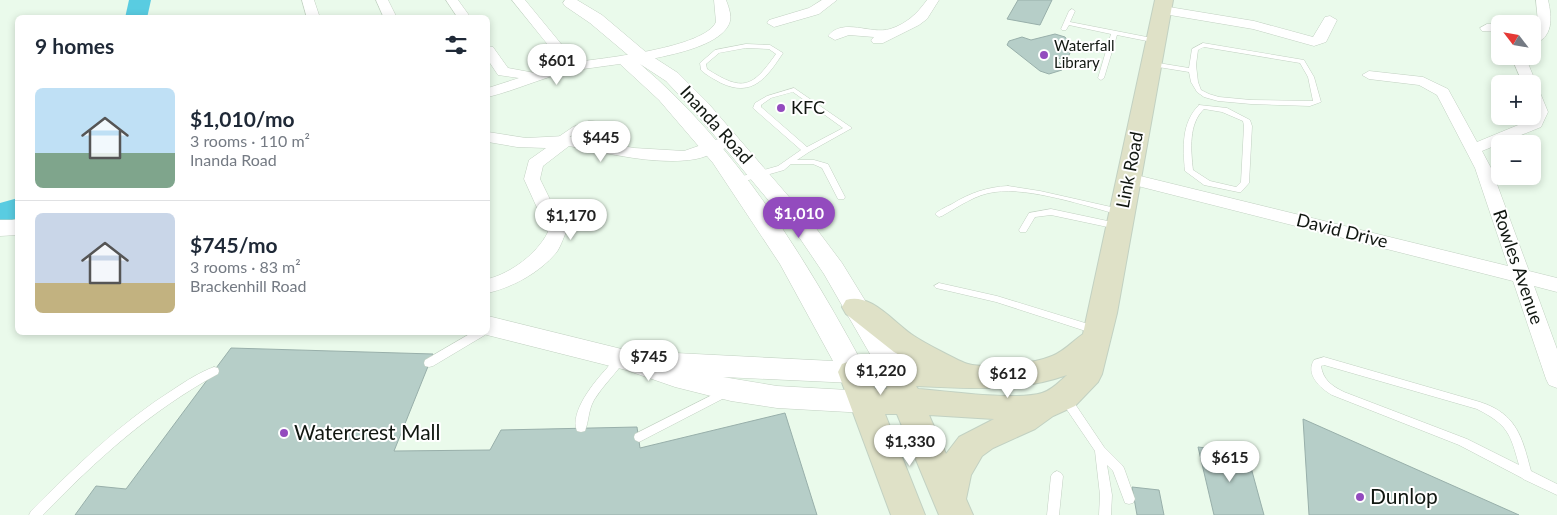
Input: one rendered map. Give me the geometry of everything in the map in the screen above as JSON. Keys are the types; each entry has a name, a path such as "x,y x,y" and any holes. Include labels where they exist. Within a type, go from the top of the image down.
{"main road":[{"name":"Link Road","path":"953,507 954,469 963,453 971,445 981,438 1021,422 1054,401 1087,374 1098,336 1164,5"},
{"path":"856,307 904,344 942,365 969,376"},
{"path":"866,402 901,386 969,376 1021,375 1048,370 1076,357 1098,336"},
{"path":"854,372 901,386 1013,408 1054,401 1048,370"},
{"name":"Inanda Road","path":"854,372 908,515"},
{"name":"Inanda Road","path":"901,386 953,507"}],"street":[{"path":"308,0 313,15"},
{"path":"382,0 390,15"},
{"path":"452,0 463,15"},
{"path":"518,0 573,67"},
{"path":"490,92 538,75 573,67 633,59 704,38 718,30 724,23 724,13 720,0"},
{"path":"774,23 814,10 831,0"},
{"path":"1541,27 1545,20 1542,0"},
{"name":"Inanda Road","path":"570,1 596,19 633,59 672,77 720,144 735,181 788,258 854,372"},
{"path":"878,40 922,16 929,1"},
{"path":"1164,5 1254,25 1314,42 1321,39 1330,20"},
{"path":"835,36 848,31 891,34"},
{"path":"1541,36 1557,38"},
{"path":"490,53 503,72 538,75"},
{"name":"Rowles Avenue","path":"1369,74 1414,79 1438,87 1443,92 1483,168 1557,379"},
{"path":"1474,149 1533,125"},
{"path":"490,137 559,143 661,156 684,156 720,144"},
{"path":"490,286 504,282 549,249 557,232 532,179 535,164 559,143"},
{"name":"Inanda Road","path":"720,144 759,174 807,232 834,269 901,386"},
{"name":"David Drive","path":"1128,178 1223,195 1557,285"},
{"path":"0,228 15,227"},
{"path":"490,329 625,359 675,376 731,390 777,397 866,402"},
{"path":"625,359 759,369 854,372"}],"lane":[{"path":"1072,12 1065,26 1115,32 1157,41"},
{"path":"1101,78 1115,32"},
{"path":"704,38 717,51"},
{"path":"1203,45 1290,57 1305,63 1318,100 1315,104 1310,104 1214,98 1200,92 1195,86 1193,71 1195,49 1203,45"},
{"path":"754,46 774,49 780,53 759,81 754,85 742,88 720,81 704,70 703,63 717,51 754,46"},
{"path":"1152,64 1193,71"},
{"path":"735,181 781,168 806,150 847,129 847,126 794,90 770,97 757,104 757,108 806,150"},
{"path":"1202,107 1235,113 1246,120 1248,126 1243,187 1223,195 1189,171 1190,122 1196,111 1202,107"},
{"path":"559,143 588,123 598,122 612,130"},
{"path":"791,162 814,162 825,166 841,197"},
{"path":"938,214 981,193 995,189 1031,193 1120,220"},
{"path":"1023,230 1032,215 1051,212 1120,220"},
{"path":"939,286 997,299 1098,336"},
{"path":"431,360 476,335"},
{"path":"581,428 583,414 593,395 625,359"},
{"path":"1527,476 1515,430 1508,422 1495,413 1480,406 1324,361 1316,366 1316,374 1326,388 1463,442 1527,476 1557,490"},
{"path":"35,515 108,445 145,414 179,390 214,371"},
{"path":"639,437 731,390"},
{"path":"1054,401 1118,468 1130,499"},
{"path":"1100,450 1106,495 1105,515"},
{"path":"1052,515 1057,476"}],"building":[{"path":"1018,0 1052,0 1040,25 1007,19"},
{"name":"Waterfall Library","path":"1055,34 1065,37 1068,41 1066,45 1062,45 1070,53 1068,57 1056,59 1064,67 1062,70 1049,74 1040,71 1007,45 1009,41 1022,37 1031,40"},
{"name":"Watercrest Mall","path":"231,348 433,354 394,451 490,450 501,430 637,427 640,448 785,413 817,515 75,515 96,486 126,489"},
{"path":"1303,419 1519,515 1309,515"},
{"path":"1198,447 1247,453 1264,515 1214,515"},
{"path":"1132,487 1159,490 1164,515 1137,515"}],"waterway":[{"path":"137,15 140,0"},
{"path":"0,214 15,208"}],"place":[{"name":"Waterfall Library","path":"1044,55"},
{"name":"KFC","path":"781,108"},
{"name":"Watercrest Mall","path":"284,433"},
{"name":"Dunlop","path":"1360,497"}]}
